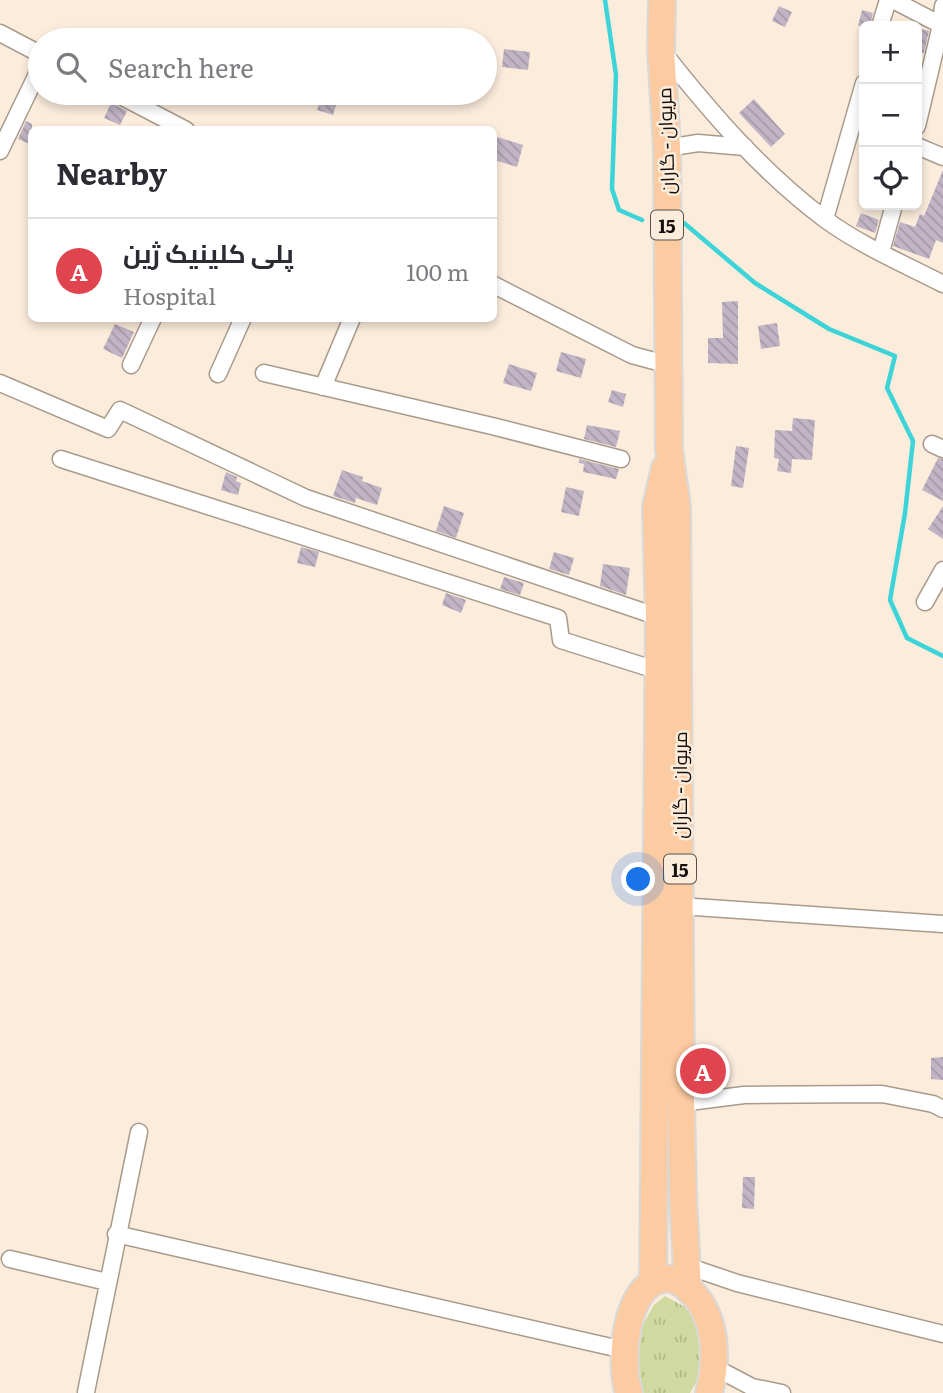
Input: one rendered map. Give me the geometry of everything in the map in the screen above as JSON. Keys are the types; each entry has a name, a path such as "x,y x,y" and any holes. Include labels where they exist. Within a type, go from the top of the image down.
{"main road":[{"name":"مریوان - گاران","path":"663,0 661,50 667,148 669,449 677,508 681,1103 687,1278"},
{"name":"مریوان - گاران","path":"653,1282 659,671 656,507 669,449"},
{"path":"654,1176 669,1181 682,1172"},
{"path":"629,1393 624,1350 625,1334 632,1312 644,1291 653,1282 687,1278 706,1311 712,1334 714,1367 709,1393"}],"street":[{"path":"882,21 890,0 942,25"},
{"path":"922,107 942,25 943,6"},
{"path":"0,33 28,48"},
{"path":"661,50 711,114 825,219 943,284"},
{"path":"825,219 864,84"},
{"path":"0,150 28,93"},
{"path":"138,105 178,126"},
{"path":"667,148 698,143 745,147"},
{"path":"919,147 943,157"},
{"path":"881,252 893,210"},
{"path":"497,287 632,355 669,365"},
{"path":"131,365 151,322"},
{"path":"218,374 241,322"},
{"path":"323,387 350,322"},
{"path":"264,373 621,459"},
{"path":"0,383 108,429 120,410 306,498 659,617"},
{"path":"61,458 558,618 561,640 659,671"},
{"path":"925,602 943,570"},
{"path":"680,906 943,924"},
{"path":"681,1103 744,1095 882,1094 933,1104 943,1109"},
{"path":"86,1392 138,1132"},
{"path":"116,1234 624,1350"},
{"path":"10,1258 107,1282"},
{"path":"687,1278 737,1283 943,1334"},
{"path":"714,1367 752,1387 782,1393"}],"green space":[{"path":"665,1296 685,1307 704,1333 705,1367 690,1393 640,1393 632,1343 654,1305"}],"building":[{"path":"779,6 792,12 785,27 772,21"},
{"path":"862,10 873,13 871,21 859,21"},
{"path":"922,29 929,31 922,52"},
{"path":"504,49 530,52 528,70 502,67"},
{"path":"754,99 785,134 771,147 739,113"},
{"path":"110,105 127,111 120,125 104,118"},
{"path":"319,105 336,105 333,115 317,110"},
{"path":"26,121 32,124 28,126 28,143 18,139"},
{"path":"497,137 523,145 517,167 497,161"},
{"path":"943,170 943,243 936,240 929,259 893,246 900,222 915,227 920,214 924,216"},
{"path":"861,213 879,220 875,233 856,226"},
{"path":"738,301 738,364 708,363 708,338 723,338 722,302"},
{"path":"777,323 780,346 761,349 758,326"},
{"path":"115,324 134,332 122,358 103,349"},
{"path":"561,352 586,359 581,378 556,371"},
{"path":"509,364 537,373 531,391 503,383"},
{"path":"612,390 626,394 623,407 608,402"},
{"path":"793,418 815,420 812,460 792,459 791,473 777,471 779,459 774,458 775,430 792,431"},
{"path":"587,425 620,431 616,447 584,439"},
{"path":"736,446 749,448 743,488 731,486"},
{"path":"938,458 943,459 943,501 922,490"},
{"path":"579,459 619,469 616,479 583,472 584,464 579,463"},
{"path":"342,470 363,477 362,481 382,488 377,505 356,498 355,503 333,496"},
{"path":"226,472 237,477 236,481 241,483 238,495 221,490"},
{"path":"566,487 584,491 579,516 561,512"},
{"path":"444,506 464,513 456,538 436,531"},
{"path":"943,506 943,539 928,529"},
{"path":"301,547 319,552 315,567 297,563"},
{"path":"554,552 574,558 569,575 549,569"},
{"path":"603,564 630,568 626,595 600,586"},
{"path":"504,577 524,583 520,595 500,589"},
{"path":"446,593 466,600 461,613 442,605"},
{"path":"943,1057 943,1080 931,1079 931,1058"},
{"path":"743,1177 755,1177 754,1209 742,1208"}],"waterway":[{"path":"605,0 616,75 612,189 619,210 642,220"},
{"path":"684,223 755,283 829,329 895,356 887,388 913,441 905,513 890,600 907,638 943,656"}],"place":[{"name":"پلی کلینیک ژین","path":"703,1071"}]}
